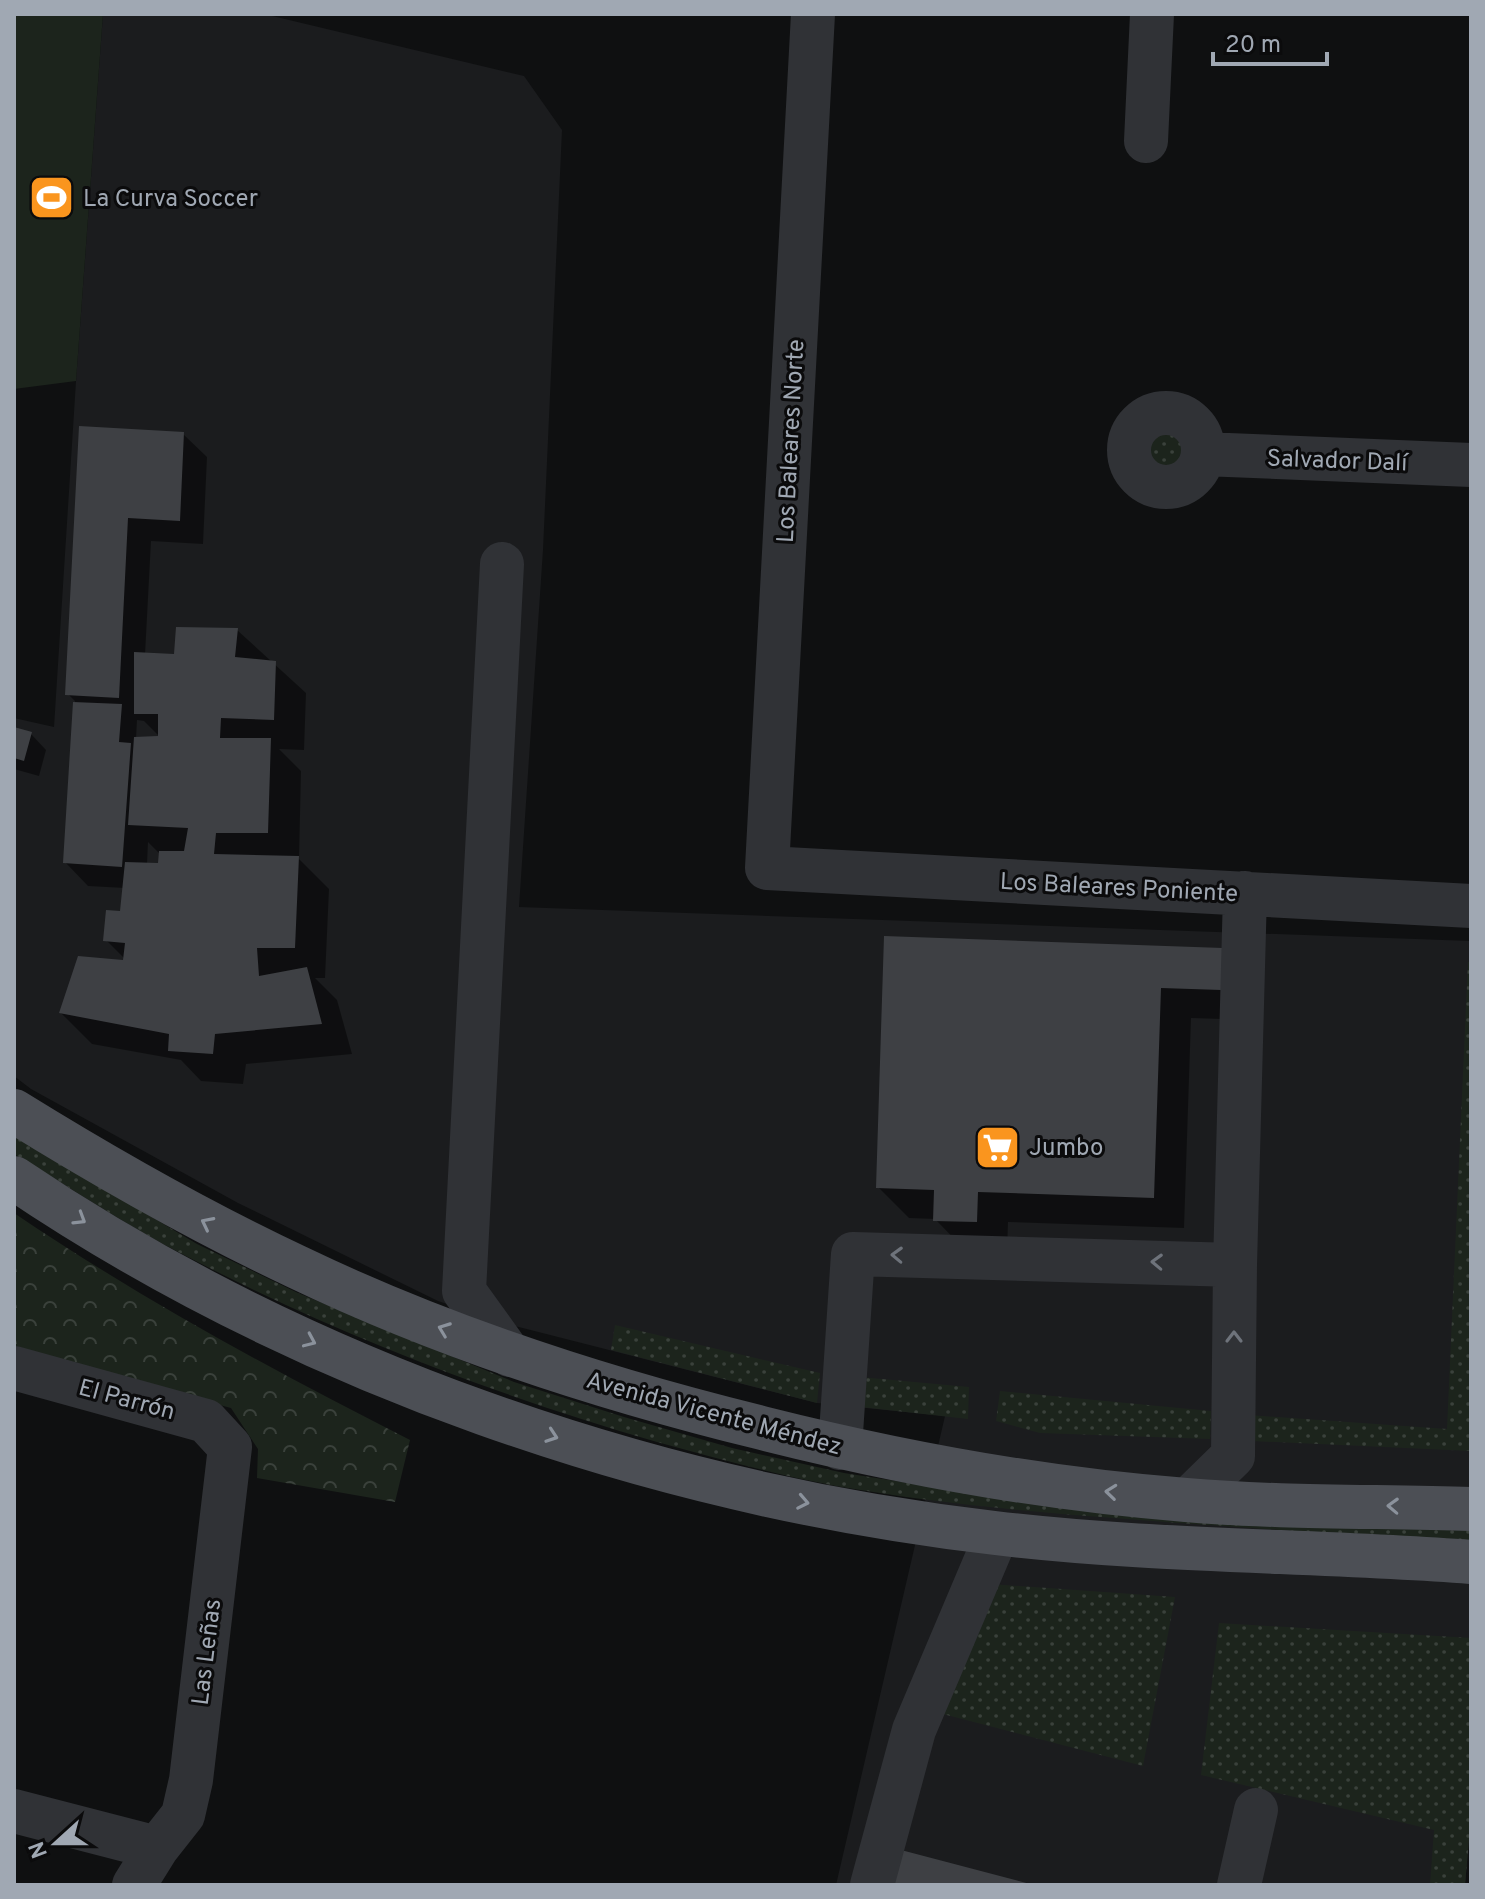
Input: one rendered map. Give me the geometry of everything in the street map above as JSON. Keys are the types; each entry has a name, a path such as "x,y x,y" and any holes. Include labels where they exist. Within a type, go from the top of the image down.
{"main road":[{"name":"Avenida Vicente Méndez","path":"14,1111 147,1190 299,1269 510,1355 619,1391 840,1448 1013,1479 1188,1500 1471,1509"},
{"path":"14,1178 105,1235 217,1296 378,1372 478,1411 579,1445 697,1478 891,1519 997,1534 1103,1543 1471,1562"}],"street":[{"name":"Los Baleares Norte","path":"767,868 813,14"},
{"path":"1146,141 1152,14"},
{"name":"Salvador Dalí","path":"1203,454 1471,465"},
{"path":"502,564 464,1291 510,1355"},
{"name":"Los Baleares Poniente","path":"767,868 1471,906"},
{"path":"1188,1500 1233,1456 1245,893"},
{"path":"840,1448 853,1254 1235,1265"},
{"name":"El Parrón","path":"14,1368 206,1421 230,1447"},
{"name":"Las Leñas","path":"134,1885 183,1815 191,1780 230,1447"},
{"path":"872,1885 914,1730 997,1534"},
{"path":"1239,1885 1256,1810"},
{"path":"14,1811 157,1848"}],"shaded area":[{"path":"103,14 264,14 524,76 562,130 543,550 519,907 1471,941 1471,1817 1465,1885 836,1885 945,1416 817,1403 507,1324 438,1301 238,1203 31,1089 14,1076 14,718 54,727"}],"green space":[{"name":"La Curva Soccer","path":"14,14 103,14 76,381 14,389"},
{"path":"1163,425 1179,432 1186,448 1179,464 1163,471 1147,464 1140,448 1147,432"},
{"path":"1468,962 1471,962 1471,1451 1251,1441 1249,1415 1447,1429"},
{"path":"14,1135 197,1244 298,1293 514,1382 732,1448 844,1473 967,1492 1471,1529 1471,1550 1337,1535 1017,1510 896,1496 791,1477 657,1442 536,1404 417,1361 243,1284 142,1232 14,1154"},
{"path":"14,1213 110,1275 209,1333 410,1440 395,1502 257,1478 258,1449 231,1408 14,1350"},
{"path":"615,1325 820,1373 817,1403 611,1350"},
{"path":"860,1377 969,1387 968,1419 861,1407"},
{"path":"1000,1391 1211,1411 1210,1439 1040,1433 996,1421"},
{"path":"962,1582 1175,1597 1143,1766 939,1713"},
{"path":"1219,1623 1471,1638 1471,1817 1465,1885 1430,1885 1434,1830 1201,1775"}],"building":[{"path":"79,426 184,432 180,521 128,518 119,698 65,695"},
{"path":"176,627 238,628 235,657 276,661 274,720 221,718 220,738 271,738 268,833 216,833 214,854 299,856 295,948 257,948 259,976 307,967 322,1024 215,1034 213,1054 168,1051 169,1034 59,1013 78,956 123,960 125,943 103,941 106,910 120,911 125,862 158,863 159,851 184,851 188,828 128,825 134,737 158,736 158,714 134,714 134,652 174,654"},
{"path":"73,702 122,704 119,742 131,743 122,867 63,863"},
{"path":"14,727 32,732 24,761 14,758"},
{"path":"884,936 1223,948 1221,990 1161,988 1154,1198 978,1192 977,1222 933,1221 934,1190 876,1188"},
{"path":"901,1850 1030,1884 1030,1885 892,1885"}],"place":[{"name":"La Curva Soccer","path":"52,198"},
{"name":"Jumbo","path":"998,1147"}]}
